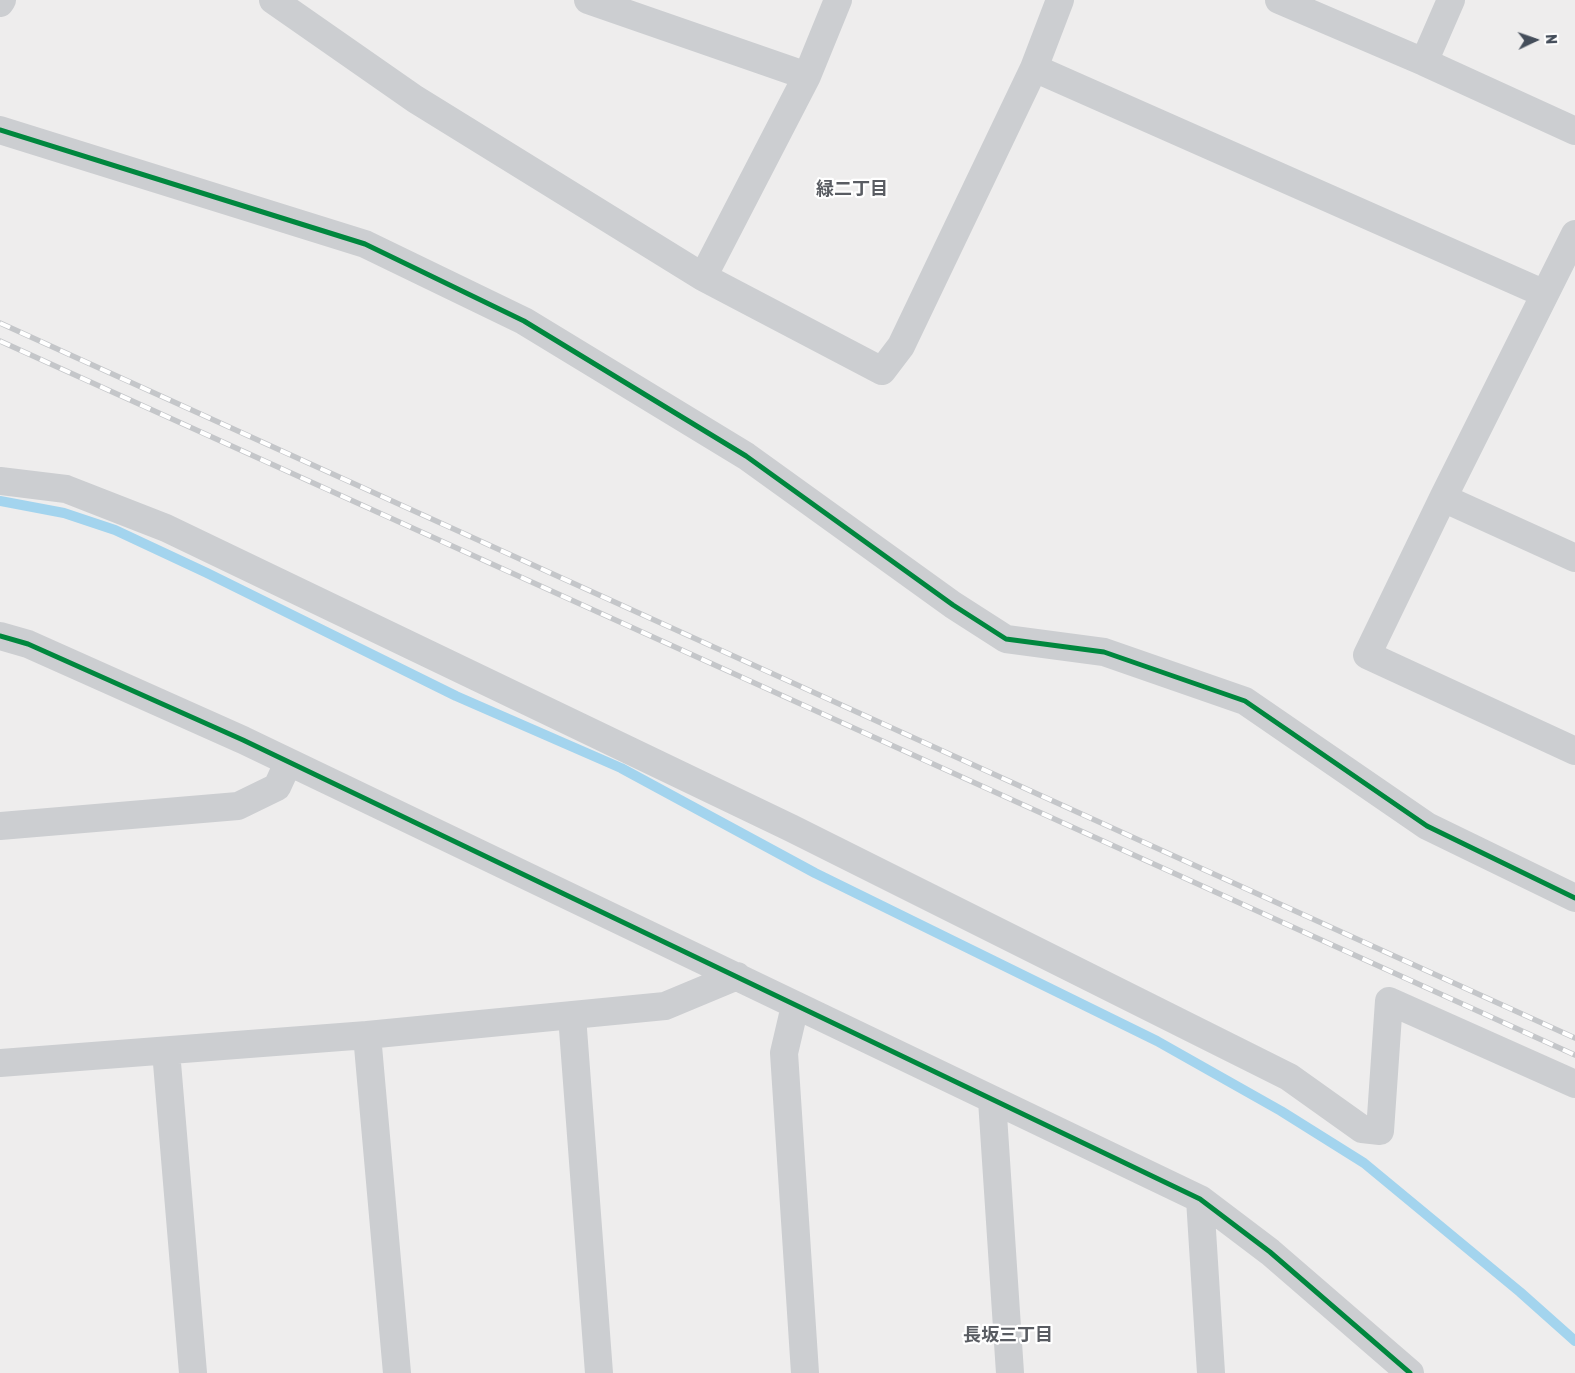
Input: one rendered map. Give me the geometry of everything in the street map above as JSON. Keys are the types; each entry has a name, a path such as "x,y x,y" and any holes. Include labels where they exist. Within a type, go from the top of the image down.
{"street":[{"path":"273,0 415,99 703,277 882,371 901,346 1034,68 1060,0"},
{"path":"588,0 807,76"},
{"path":"703,277 807,76 838,0"},
{"path":"1279,0 1424,62 1575,131"},
{"path":"1424,62 1452,0"},
{"path":"1034,68 1545,294"},
{"path":"0,130 364,244 524,321 746,456 953,605 1006,639 1104,652 1245,700 1427,826 1575,898"},
{"path":"1575,234 1366,655 1575,750"},
{"path":"0,480 66,489 184,536 782,824 1289,1077 1362,1129 1380,1131 1389,1001 1575,1084"},
{"path":"1443,498 1575,558"},
{"path":"0,636 28,644 242,740 1200,1199 1270,1252 1410,1373"},
{"path":"0,826 238,806 277,786 288,762"},
{"path":"0,1063 367,1035 666,1006 736,976"},
{"path":"795,1006 784,1052 804,1373"},
{"path":"572,1016 599,1373"},
{"path":"367,1035 398,1373"},
{"path":"166,1050 193,1373"},
{"path":"992,1100 1010,1373"},
{"path":"1200,1199 1211,1373"}],"waterway":[{"path":"0,501 64,513 115,530 207,573 456,696 621,768 815,873 1157,1041 1281,1111 1364,1163 1520,1292 1575,1341"}],"railway":[{"path":"0,323 1575,1038"},
{"path":"0,341 1575,1055"}],"cycle path":[{"path":"0,130 365,244 524,321 746,456 953,605 1006,639 1104,652 1245,701 1427,826 1575,898"},
{"path":"0,636 28,644 243,740 1200,1199 1270,1252 1410,1373"}],"district":[{"name":"緑二丁目","path":"852,190"},
{"name":"長坂三丁目","path":"1008,1336"}]}
